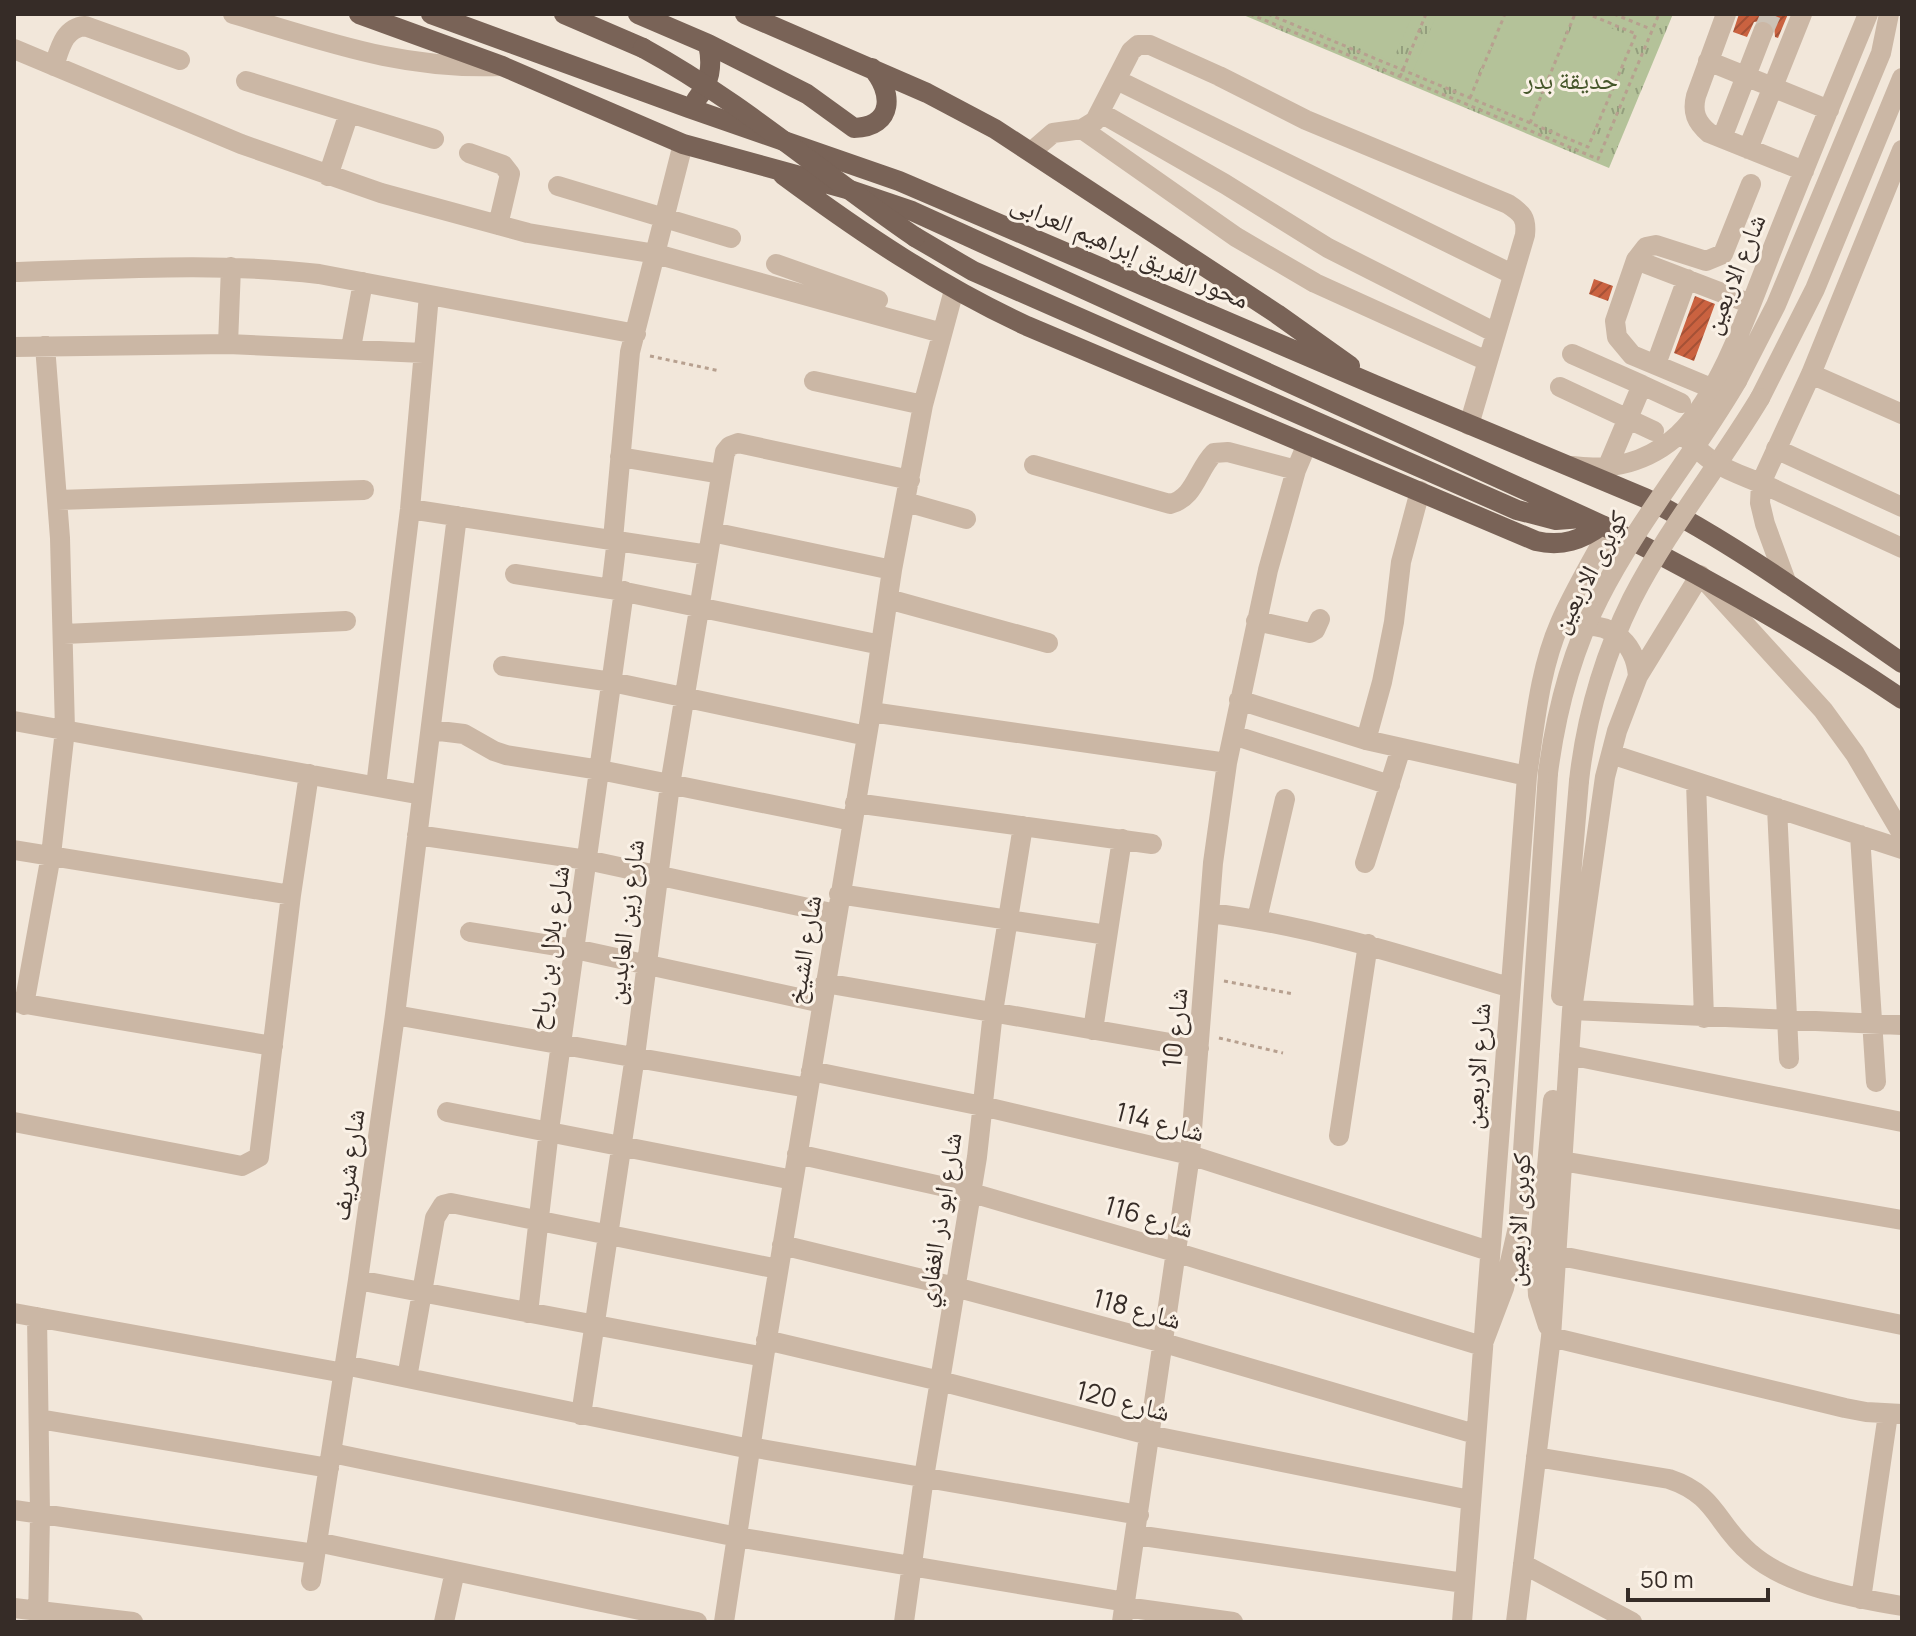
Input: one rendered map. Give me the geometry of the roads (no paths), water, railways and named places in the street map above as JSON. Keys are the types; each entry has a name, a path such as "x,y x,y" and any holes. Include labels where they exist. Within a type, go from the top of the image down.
{"main road":[{"name":"محور الفريق إبراهيم العرابى","path":"359,14 502,66 683,144 847,189 912,211 1599,524 1700,575 1855,667 1902,699"},
{"name":"محور الفريق إبراهيم العرابى","path":"431,14 925,192 1632,492 1682,516 1742,552 1902,663"},
{"path":"564,14 643,48 708,85 915,237 973,271 1517,510 1556,520 1599,524"},
{"path":"638,14 708,44 807,94 854,128 873,124 880,119 888,104 886,88 872,68"},
{"path":"745,14 872,68 958,109 1031,152 1277,314 1375,385"},
{"path":"689,108 709,78 708,44"},
{"path":"777,170 863,232 954,290 1027,326 1546,543 1578,540 1599,524"}],"street":[{"path":"233,14 392,60 447,67 502,66"},
{"path":"1726,14 1696,96 1694,113 1702,127 1722,138 1804,171"},
{"path":"1748,149 1802,14"},
{"name":"شارع الاربعين","path":"1568,466 1607,468 1644,458 1682,432 1733,347 1868,14"},
{"name":"كوبرى الاربعين","path":"1482,1346 1504,1288 1518,1227 1548,773 1555,725 1567,678 1598,600 1627,548 1737,381 1776,305 1881,53 1889,14"},
{"path":"54,66 67,34 85,26 180,60"},
{"path":"1722,138 1763,32"},
{"path":"1031,152 1053,133 1082,129 1095,121 1131,51 1138,45 1150,45 1306,120 1508,204 1520,212 1526,221 1525,235 1469,425"},
{"path":"14,49 185,122 328,176 528,233 656,254 834,294 878,300"},
{"path":"1708,61 1829,110"},
{"name":"كوبرى الاربعين","path":"1551,1337 1538,1295 1537,1278 1579,781 1592,707 1609,652 1626,613 1660,551 1760,398 1815,289 1902,78"},
{"path":"1117,80 1512,274"},
{"path":"246,81 434,139"},
{"path":"328,176 349,113"},
{"path":"1101,113 1328,248 1496,333"},
{"path":"1082,129 1236,237 1315,283 1487,361"},
{"name":"شارع بلال بن رباح","path":"528,1313 549,1130 612,682 618,590 615,539 620,457 633,343 683,144"},
{"path":"1787,584 1765,524 1760,503 1761,483 1811,374 1902,150"},
{"path":"469,153 503,165 510,174 498,225"},
{"path":"1711,388 1626,350 1615,329 1616,314 1636,260 1646,247 1656,245 1700,260 1718,257 1726,249 1751,184"},
{"path":"558,186 731,238"},
{"path":"1636,260 1751,304"},
{"path":"776,264 834,294 942,333"},
{"path":"14,272 231,267 275,269 429,295 633,343"},
{"path":"228,344 231,267"},
{"path":"1656,364 1687,279"},
{"path":"351,348 363,282"},
{"name":"شارع الشيخ","path":"724,1622 765,1348 892,570 923,405 954,290"},
{"path":"376,786 410,509 429,295"},
{"path":"14,347 228,344 423,353"},
{"path":"45,346 58,500 65,730 51,855 19,1004 273,1046"},
{"path":"1572,354 1681,403"},
{"path":"1811,374 1902,414"},
{"path":"814,381 923,405"},
{"path":"1607,468 1642,385"},
{"path":"1560,387 1654,431"},
{"path":"1682,432 1717,465 1902,548"},
{"name":"شارع زين العابدين","path":"581,1415 635,1056 670,785 725,452 738,443 910,480"},
{"name":"شارع 10","path":"1124,1610 1190,1155 1213,863 1227,763 1256,621 1296,470 1307,444"},
{"path":"1776,449 1902,507"},
{"path":"1034,465 1170,504 1181,501 1190,492 1202,464 1214,453 1228,452 1296,470"},
{"path":"620,457 721,474"},
{"path":"58,500 364,490"},
{"path":"1366,740 1394,622 1401,562 1420,491"},
{"path":"906,502 966,519"},
{"path":"410,509 708,555"},
{"name":"شارع شريف","path":"311,1581 345,1369 395,1015 457,516"},
{"name":"شارع الاربعين","path":"1462,1622 1508,987 1527,776 1541,685 1553,642 1599,524"},
{"path":"712,532 892,570"},
{"path":"515,574 618,590 881,645"},
{"path":"1516,1622 1551,1337 1572,1010 1605,777 1611,754 1638,676 1700,575 1823,710 1855,754 1901,835 1860,835 1611,754"},
{"path":"888,599 1048,643"},
{"path":"1256,621 1310,633 1320,619"},
{"path":"64,634 346,621"},
{"path":"1553,642 1562,634 1584,625 1607,628 1627,642 1637,664 1638,676"},
{"path":"503,666 612,682 867,736"},
{"path":"1239,700 1366,740 1527,776"},
{"path":"871,712 1227,763"},
{"path":"14,721 422,795"},
{"path":"431,730 464,734 506,755 670,785 854,812 1023,826 1152,844"},
{"path":"1233,735 1390,785"},
{"path":"1365,863 1401,748"},
{"path":"14,1122 242,1166 259,1157 309,774"},
{"path":"1696,782 1704,1018"},
{"path":"1257,919 1285,799"},
{"path":"1777,808 1789,1059"},
{"name":"شارع ابو ذر الغفاري","path":"904,1622 924,1477 972,1193 993,1012 1023,826"},
{"path":"417,835 587,860 657,876 838,904 1009,921 1107,935"},
{"path":"1860,835 1876,1082"},
{"path":"1093,1030 1122,839"},
{"path":"14,850 291,895"},
{"path":"1210,913 1257,919 1368,944 1508,987"},
{"path":"470,932 575,949 646,965 823,993 993,1012 1093,1030 1200,1041"},
{"path":"1339,1136 1368,944"},
{"path":"1572,1010 1902,1025"},
{"name":"شارع 114","path":"395,1015 635,1056 982,1106 1190,1155 1489,1251"},
{"path":"1569,1055 1902,1122"},
{"path":"447,1112 793,1180"},
{"name":"شارع 116","path":"797,1154 972,1193 1482,1346"},
{"path":"1562,1161 1902,1220"},
{"path":"407,1378 435,1218 443,1205 451,1203 778,1269"},
{"name":"شارع 118","path":"782,1245 1164,1343 1475,1434"},
{"path":"1556,1255 1902,1325"},
{"name":"شارع 120","path":"358,1280 594,1325 765,1348 940,1381 1149,1435 1470,1500"},
{"path":"14,1313 407,1378 750,1448 924,1477 1138,1525 1464,1583"},
{"path":"37,1317 38,1616"},
{"path":"1551,1337 1845,1408 1895,1414 1861,1599"},
{"path":"39,1419 330,1460 737,1537 912,1565 1124,1610 1233,1622"},
{"path":"1536,1457 1669,1479 1689,1486 1706,1499 1731,1534 1751,1554 1773,1569 1861,1599 1902,1606"},
{"path":"14,1510 316,1548 455,1571 697,1622"},
{"path":"1523,1564 1632,1622"},
{"path":"444,1622 455,1571"},
{"path":"14,1608 38,1616 133,1622"}],"tunnel":[{"path":"1763,32 1771,14"}],"park label":[{"name":"حديقة بدر","path":"1571,80"}]}
